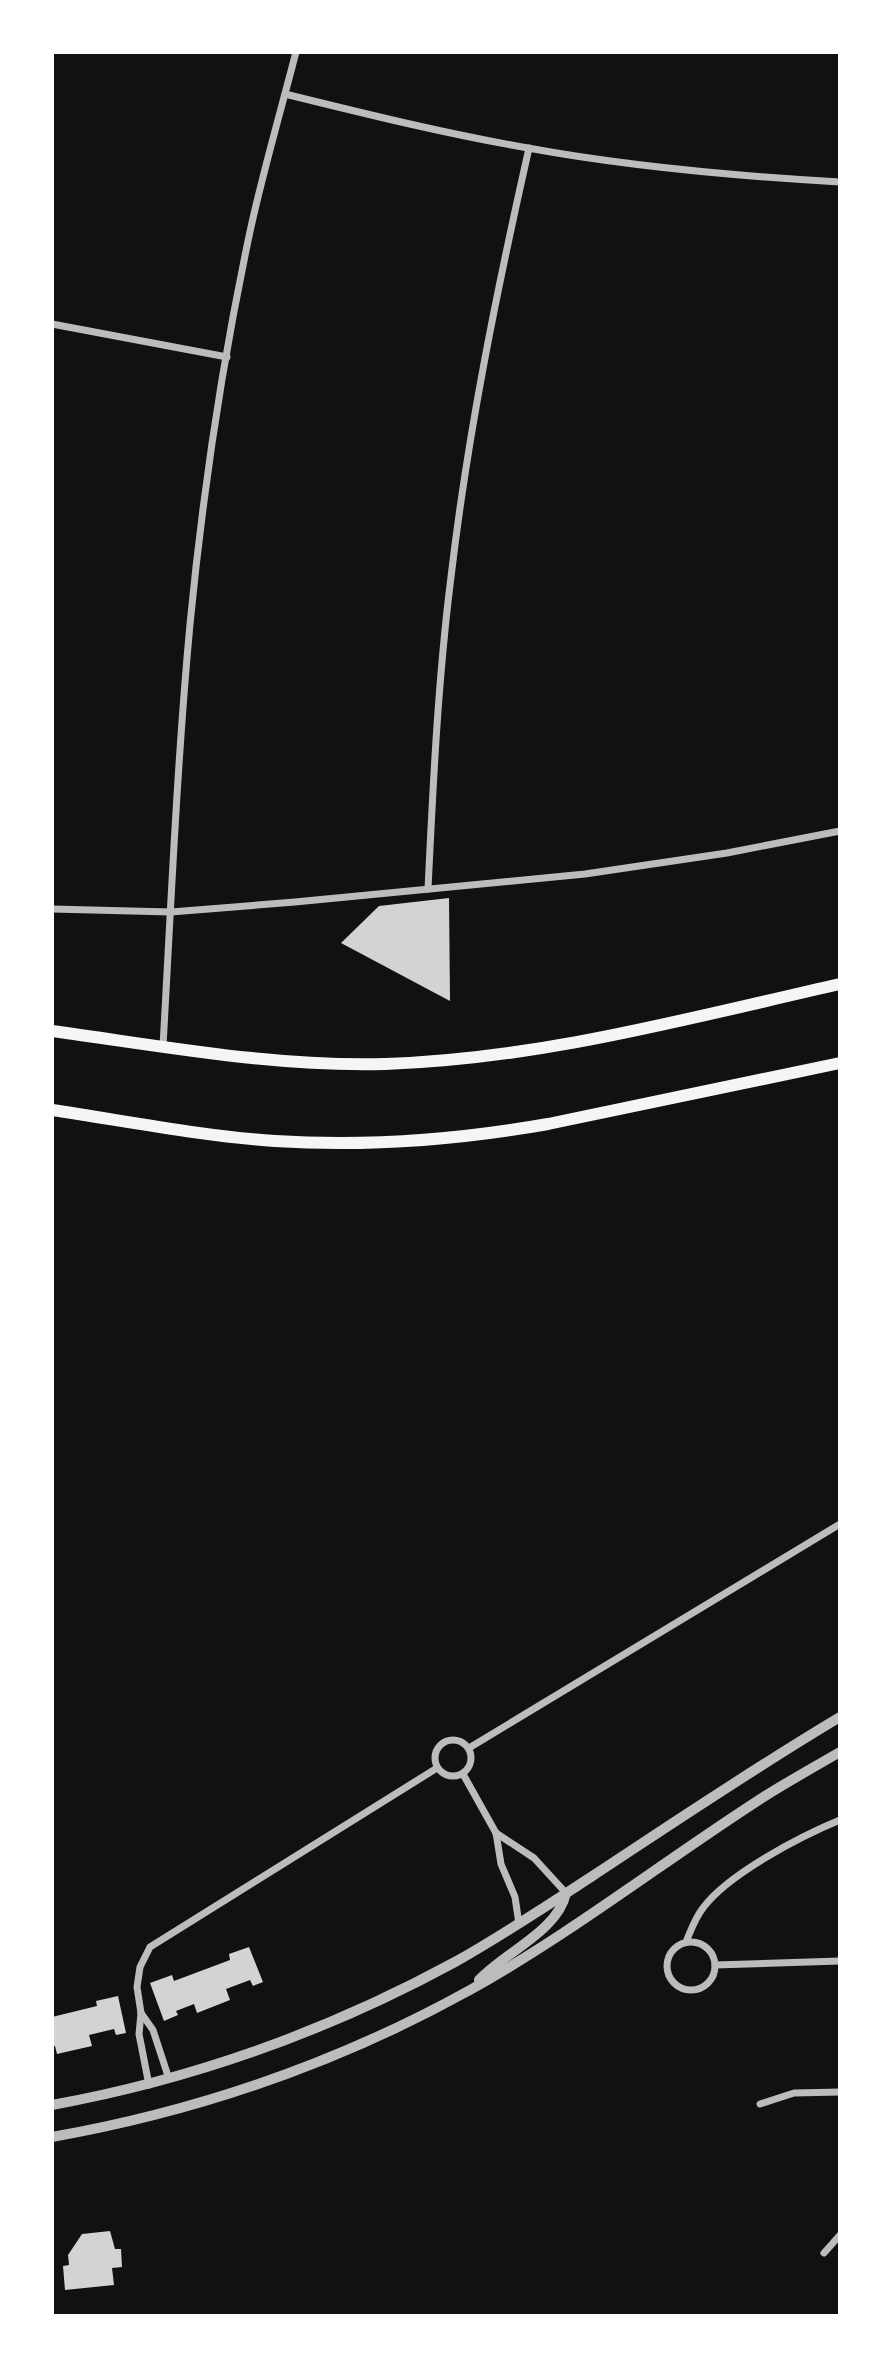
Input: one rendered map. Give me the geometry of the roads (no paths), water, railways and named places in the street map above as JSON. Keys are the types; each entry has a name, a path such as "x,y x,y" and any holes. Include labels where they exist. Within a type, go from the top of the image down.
{"main road":[{"path":"52,1031 247,1059 338,1064 472,1058 591,1040 839,984"},
{"path":"52,1110 263,1140 320,1143 411,1142 536,1126 839,1063"}],"street":[{"path":"163,1046 179,755 190,622 206,489 252,225 296,52"},
{"path":"285,94 446,132 529,148 675,170 839,182"},
{"path":"428,889 437,722 451,577 487,342 529,148"},
{"path":"52,324 227,357"},
{"path":"52,909 171,912 585,874 727,853 839,831"},
{"path":"469,1748 839,1524"},
{"path":"52,2105 149,2085 225,2063 312,2031 385,1998 457,1961 519,1924 839,1717"},
{"path":"458,1740 469,1748 471,1763 463,1774 449,1776 437,1768 435,1754 443,1742 458,1740"},
{"path":"52,2137 157,2115 236,2093 326,2059 404,2024 470,1990 591,1914 763,1797 839,1752"},
{"path":"149,2085 139,2034 141,2012 137,1987 140,1967 150,1947 437,1768"},
{"path":"463,1774 496,1833 501,1864 515,1897 519,1924"},
{"path":"686,1942 702,1908 728,1882 786,1846 839,1820"},
{"path":"496,1833 534,1858 566,1893"},
{"path":"470,1990 500,1959 553,1920 564,1903 566,1893"},
{"path":"686,1942 695,1942 709,1950 715,1965 714,1974 704,1986 696,1989 679,1987 668,1974 668,1958 672,1950 686,1942"},
{"path":"715,1965 839,1961"},
{"path":"141,2012 153,2030 169,2080"},
{"path":"760,2104 794,2093 839,2092"},
{"path":"824,2253 839,2235"}]}
